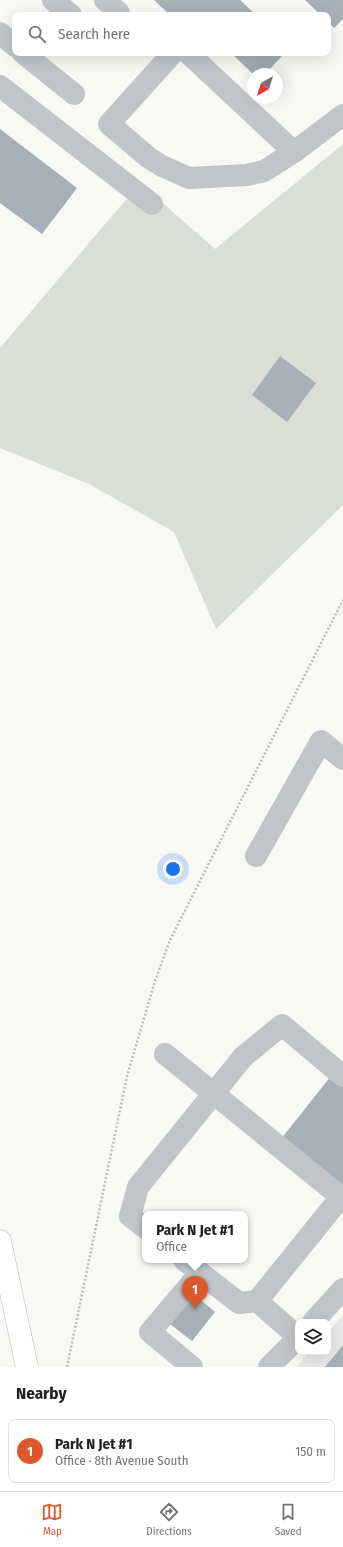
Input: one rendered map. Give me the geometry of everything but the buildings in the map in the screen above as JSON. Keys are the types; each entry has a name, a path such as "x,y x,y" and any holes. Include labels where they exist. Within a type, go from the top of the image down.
{"main road":[{"path":"1,1247 27,1367"}],"street":[{"path":"54,0 68,12"},
{"path":"105,0 118,12"},
{"path":"0,33 12,43"},
{"path":"27,56 74,94"},
{"path":"170,56 110,124 149,158 162,166 189,178 247,175 264,170 294,152 343,115"},
{"path":"191,56 294,152"},
{"path":"0,86 152,204"},
{"path":"256,856 321,741 343,758"},
{"path":"142,1226 130,1216 138,1187 243,1057 282,1025 343,1076"},
{"path":"165,1054 341,1197 257,1301 239,1303 192,1267 150,1332 192,1367"},
{"path":"316,1319 343,1289"},
{"path":"257,1301 295,1335"},
{"path":"269,1367 295,1341"}],"path":[{"path":"67,1367 127,1076 155,981 170,940 343,600"}],"shaded area":[{"path":"343,144 343,505 216,629 174,532 89,484 0,448 0,348 140,183 215,249"},
{"path":"343,1315 343,1367 297,1367 307,1355 331,1355 331,1329"}],"place":[{"name":"Park N Jet #1","path":"195,1309"}]}
